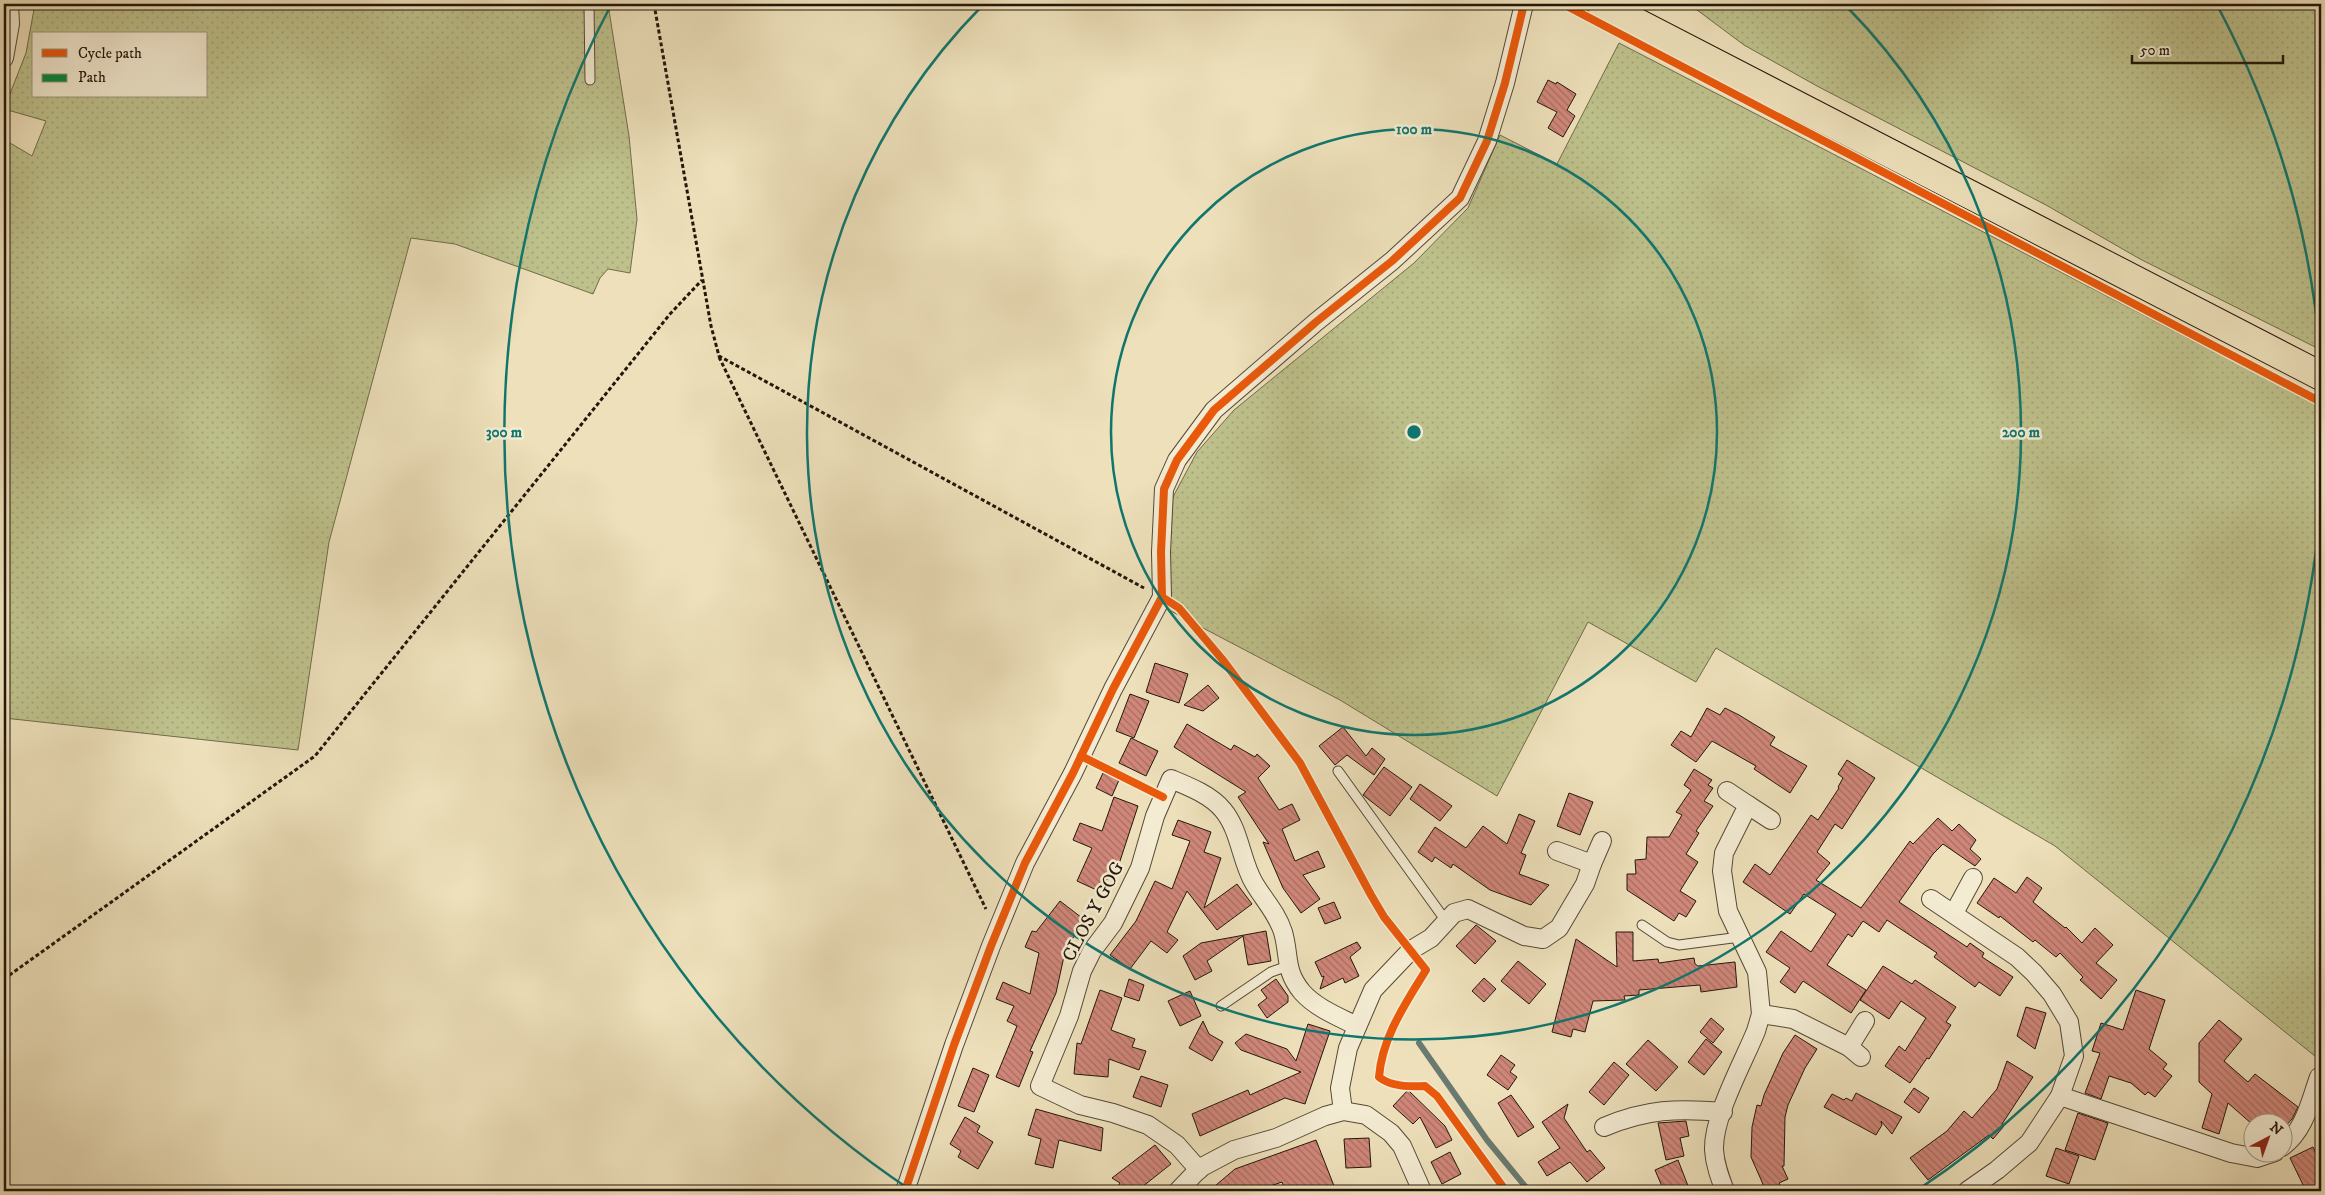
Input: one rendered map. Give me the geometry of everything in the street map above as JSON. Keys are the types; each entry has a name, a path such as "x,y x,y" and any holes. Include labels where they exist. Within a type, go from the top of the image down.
{"main road":[{"path":"1602,4 2321,376"}],"street":[{"path":"4,58 10,24 10,4"},
{"path":"905,1191 954,1045 997,930 1025,863 1073,774 1113,688 1162,598 1161,552 1164,490 1177,460 1214,410 1316,322 1392,261 1460,198 1487,141 1505,83 1524,4"},
{"name":"CLOS Y GOG","path":"1199,1170 1177,1145 1148,1125 1113,1113 1080,1105 1040,1086 1069,1016 1082,971 1092,951 1112,923 1140,868 1155,816 1171,779 1193,788 1223,809 1235,832 1254,883 1275,911 1283,932 1290,975 1304,994 1324,1009 1357,1026"},
{"path":"1727,791 1771,820"},
{"path":"1725,1191 1718,1175 1714,1150 1716,1128 1756,1031 1761,1014 1757,972 1726,901 1722,871 1724,853 1748,805"},
{"path":"1343,1111 1340,1088 1348,1048 1357,1026 1373,990 1411,950 1431,938 1454,913 1468,909 1524,936 1542,939 1559,928 1585,884 1602,841"},
{"path":"1557,851 1592,864"},
{"path":"1954,913 1973,878"},
{"path":"1931,899 2017,957 2052,994 2069,1022 2074,1056 2060,1096 2029,1143 1997,1170 1967,1191"},
{"path":"1761,1014 1793,1019 1855,1052 1866,1021"},
{"path":"2292,1138 2303,1123 2319,1077"},
{"path":"2060,1096 2230,1153 2242,1155"},
{"path":"1604,1127 1627,1118 1651,1112 1686,1109 1723,1112"},
{"path":"1178,1191 1199,1170 1234,1150 1276,1138 1325,1116 1343,1111 1366,1115 1391,1132 1402,1146 1422,1191"}],"lane":[{"path":"589,4 590,80"},
{"path":"1338,771 1446,921"},
{"path":"1642,925 1667,942 1679,945 1740,936"},
{"path":"1222,1006 1271,972 1288,966"}],"path":[{"path":"654,4 711,326 719,356 997,930"},
{"path":"4,980 315,756 670,314 703,279"},
{"path":"719,356 1179,608 1222,659 1300,763 1370,895 1411,950"}],"green space":[{"path":"35,4 608,4 629,136 637,219 630,273 608,269 600,278 593,294 455,244 411,238 329,542 298,750 4,718 4,143 5,140 32,156 46,121 4,109 26,53"},
{"path":"1689,4 2321,4 2321,350 2140,259 2046,205 1817,86 1744,45"},
{"path":"1619,43 2321,407 2321,1061 2055,846 1716,648 1696,682 1588,622 1497,796 1340,700 1165,608 1161,540 1174,495 1197,452 1234,410 1414,263 1468,208 1500,135 1557,164"}],"building":[{"path":"1548,80 1556,84 1557,82 1576,94 1567,110 1575,116 1563,137 1548,128 1557,112 1537,102"},
{"path":"1155,663 1188,674 1179,703 1146,692"},
{"path":"1208,685 1219,698 1203,711 1184,705"},
{"path":"1130,694 1149,701 1134,738 1116,731"},
{"path":"1707,708 1720,715 1725,708 1739,715 1775,737 1770,745 1807,766 1790,793 1754,769 1756,766 1712,741 1696,762 1671,745 1681,731 1691,737"},
{"path":"1187,724 1231,750 1234,745 1255,757 1257,754 1270,766 1258,778 1279,810 1292,804 1300,820 1282,829 1295,861 1318,851 1325,867 1303,875 1320,899 1301,913 1283,888 1263,842 1269,844 1238,797 1246,792 1174,747"},
{"path":"1343,727 1366,756 1372,748 1385,759 1374,775 1347,755 1335,765 1319,746"},
{"path":"1131,738 1158,751 1146,776 1119,763"},
{"path":"1847,760 1875,778 1842,829 1835,824 1817,852 1830,863 1816,880 1861,908 1910,841 1913,844 1938,818 1952,831 1959,824 1976,840 1970,849 1981,859 1975,866 1943,844 1933,854 1899,902 1967,947 1970,943 1984,953 1982,957 2013,977 2000,996 1979,982 1975,987 1934,957 1937,953 1887,920 1879,932 1863,921 1852,937 1848,934 1827,965 1866,990 1851,1013 1803,981 1795,993 1780,982 1790,968 1766,952 1781,931 1811,952 1836,914 1804,894 1790,914 1743,882 1755,864 1770,875 1811,815 1818,820 1839,788 1843,778 1838,774"},
{"path":"1384,767 1412,787 1390,816 1363,795"},
{"path":"1694,769 1712,780 1708,785 1713,788 1704,801 1713,806 1696,831 1699,833 1686,854 1698,862 1680,891 1696,901 1686,917 1679,913 1674,921 1627,890 1627,874 1636,874 1635,860 1646,859 1647,837 1669,837 1682,815 1676,812 1691,790 1684,785"},
{"path":"1103,773 1119,780 1112,796 1096,788"},
{"path":"1420,784 1452,806 1440,821 1410,799"},
{"path":"1569,793 1593,802 1580,835 1557,826"},
{"path":"1114,797 1138,806 1120,861 1112,877 1109,875 1101,892 1077,881 1092,848 1073,840 1080,823 1102,831"},
{"path":"1519,814 1535,821 1521,853 1526,855 1519,874 1549,885 1531,905 1490,890 1453,864 1451,868 1435,857 1432,862 1418,852 1435,827 1466,848 1483,826 1507,844"},
{"path":"1178,820 1211,832 1204,852 1221,858 1204,908 1237,884 1252,904 1217,930 1187,891 1167,932 1178,940 1167,953 1151,941 1130,969 1110,955 1136,921 1155,881 1172,889 1190,841 1172,835"},
{"path":"2027,877 2042,888 2033,902 2066,927 2082,943 2095,928 2113,945 2096,963 2117,980 2101,999 2080,980 2083,977 2060,953 2056,957 2000,916 1999,918 1977,903 1994,878 2016,893"},
{"path":"1060,901 1086,921 1066,947 1056,993 1030,1051 1033,1052 1019,1087 996,1077 1017,1026 1007,1021 1014,1006 996,999 1003,982 1030,994 1039,953 1025,947 1032,931 1036,932"},
{"path":"1334,902 1341,918 1325,924 1318,908"},
{"path":"1476,925 1496,941 1475,964 1456,946"},
{"path":"1266,931 1271,961 1248,965 1243,936 1207,961 1212,971 1195,980 1183,956 1201,943"},
{"path":"1616,932 1633,932 1633,961 1658,959 1659,963 1694,958 1695,964 1698,966 1735,962 1737,987 1701,992 1700,985 1639,990 1639,995 1624,996 1625,1000 1593,1001 1585,1032 1573,1029 1571,1037 1552,1032 1576,939 1617,967"},
{"path":"1357,942 1361,948 1350,957 1359,976 1345,983 1343,978 1320,989 1324,976 1322,977 1315,962"},
{"path":"1518,961 1546,984 1529,1004 1501,981"},
{"path":"1883,966 1912,984 1915,980 1956,1007 1946,1022 1951,1025 1929,1059 1927,1058 1910,1083 1885,1066 1899,1046 1905,1051 1926,1018 1901,1001 1889,1019 1860,1000"},
{"path":"1484,978 1496,989 1484,1002 1472,991"},
{"path":"1129,979 1144,985 1139,1001 1124,996"},
{"path":"1276,979 1288,996 1288,1002 1267,1018 1258,1005 1267,998 1261,990"},
{"path":"1100,990 1122,998 1111,1030 1135,1039 1132,1047 1146,1051 1139,1070 1109,1059 1108,1077 1074,1074 1077,1043 1081,1044"},
{"path":"2136,990 2165,1000 2149,1049 2167,1064 2163,1069 2172,1076 2155,1097 2148,1092 2145,1095 2131,1083 2109,1076 2101,1099 2085,1093 2100,1053 2092,1051 2101,1023 2123,1030"},
{"path":"1190,991 1201,1016 1180,1026 1168,1001"},
{"path":"2026,1007 2046,1013 2035,1049 2017,1036"},
{"path":"1711,1018 1724,1029 1713,1043 1700,1032"},
{"path":"2219,1020 2242,1039 2224,1061 2248,1082 2255,1074 2298,1107 2292,1119 2292,1112 2242,1112 2242,1115 2228,1103 2219,1134 2202,1128 2212,1094 2199,1082 2199,1043"},
{"path":"1203,1021 1209,1034 1223,1042 1212,1061 1189,1048"},
{"path":"1308,1024 1330,1031 1305,1104 1285,1098 1200,1136 1192,1114 1248,1090 1250,1095 1301,1072 1241,1050 1235,1043 1246,1034 1287,1049 1296,1061"},
{"path":"1795,1035 1817,1049 1805,1068 1788,1105 1785,1117 1784,1166 1782,1166 1788,1179 1779,1183 1783,1191 1766,1191 1751,1157 1752,1127 1757,1105 1761,1106 1783,1053"},
{"path":"1706,1039 1722,1052 1704,1075 1688,1062"},
{"path":"1648,1040 1678,1067 1656,1091 1626,1064"},
{"path":"1501,1055 1515,1065 1510,1072 1517,1077 1508,1090 1487,1075"},
{"path":"2007,1061 2033,1077 2002,1124 2004,1126 1993,1139 1989,1135 1928,1180 1910,1158 1947,1131 1964,1111 1972,1118 1997,1089"},
{"path":"1614,1062 1629,1075 1604,1105 1589,1092"},
{"path":"973,1068 989,1075 974,1112 958,1106"},
{"path":"1141,1076 1168,1085 1161,1107 1133,1097"},
{"path":"1914,1088 1929,1098 1919,1113 1904,1102"},
{"path":"1408,1090 1445,1126 1452,1140 1436,1148 1420,1117 1413,1124 1393,1106"},
{"path":"1856,1093 1902,1117 1892,1134 1881,1121 1882,1125 1876,1135 1824,1107 1832,1094 1844,1100 1846,1098 1852,1101"},
{"path":"1511,1095 1534,1127 1518,1137 1498,1103"},
{"path":"1568,1104 1564,1118 1587,1152 1590,1150 1605,1168 1587,1182 1570,1162 1547,1176 1538,1162 1560,1148 1542,1122"},
{"path":"1036,1109 1103,1128 1101,1151 1059,1140 1053,1168 1035,1164 1041,1139 1028,1135"},
{"path":"2078,1113 2108,1123 2095,1160 2065,1150"},
{"path":"965,1117 980,1126 977,1132 993,1142 978,1169 958,1157 961,1151 950,1144"},
{"path":"1686,1121 1689,1136 1680,1138 1684,1156 1666,1160 1658,1123"},
{"path":"1369,1138 1371,1167 1346,1168 1344,1139"},
{"path":"1316,1140 1336,1191 1286,1191 1282,1182 1256,1191 1209,1191 1235,1169"},
{"path":"1155,1145 1171,1164 1137,1191 1115,1191 1120,1183 1112,1178"},
{"path":"2313,1147 2321,1164 2321,1191 2306,1191 2292,1162 2292,1157"},
{"path":"2056,1148 2079,1156 2069,1184 2046,1176"},
{"path":"1450,1152 1461,1174 1442,1184 1431,1162"},
{"path":"1678,1160 1690,1191 1664,1191 1655,1170"}],"waterway":[{"path":"1419,1043 1487,1140 1529,1191"}],"marked path":[{"path":"2319,1077 2321,1066"}],"cycle path":[{"path":"905,1191 954,1045 991,946 1025,863 1162,597 1161,552 1164,489 1177,460 1214,410 1316,322 1392,261 1460,198 1487,141 1505,83 1524,4"},
{"path":"1563,4 2321,402"},
{"path":"1162,597 1179,608 1222,659 1300,763 1384,917 1426,970 1390,1034 1381,1062 1379,1077 1395,1085 1425,1086 1437,1096 1506,1191"},
{"path":"1081,756 1163,797"}]}
